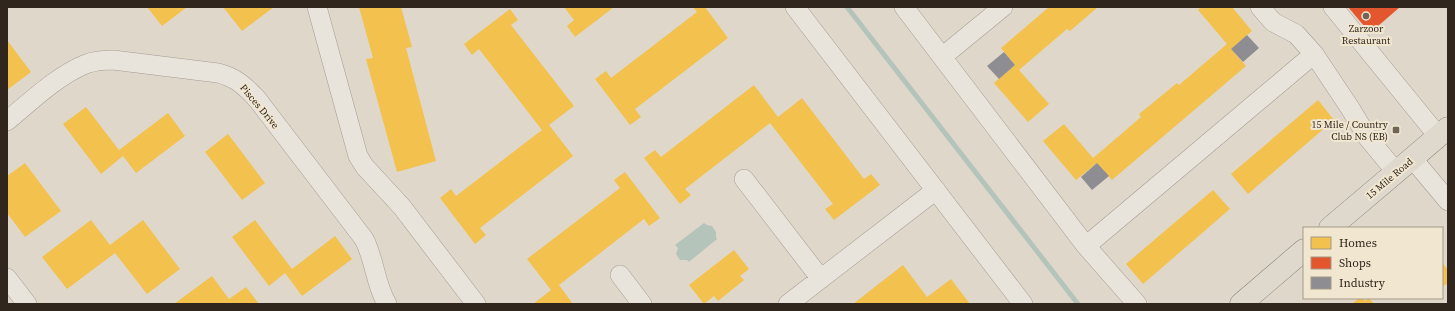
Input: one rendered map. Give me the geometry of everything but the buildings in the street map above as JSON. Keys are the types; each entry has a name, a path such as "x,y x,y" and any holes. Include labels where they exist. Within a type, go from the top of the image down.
{"main road":[{"name":"15 Mile Road","path":"1331,227 1443,132"},
{"path":"1241,304 1303,251"}],"street":[{"path":"317,7 358,156 365,167 402,207 476,304"},
{"path":"795,7 1023,304"},
{"path":"904,7 1086,246 1137,304"},
{"path":"942,57 1003,7"},
{"path":"1260,7 1273,22 1296,34 1314,54 1368,138 1448,201"},
{"path":"1333,7 1374,58 1443,132"},
{"path":"1086,246 1314,54"},
{"name":"Pisces Drive","path":"7,121 62,77 87,64 101,60 113,60 218,73 229,76 248,89 257,99 364,239 370,253 382,294 387,304"},
{"path":"744,179 821,279"},
{"path":"788,304 936,190"},
{"path":"620,275 642,304"},
{"path":"7,278 26,304"}],"shaded area":[{"path":"704,223 712,226 716,232 717,239 689,262 687,260 680,260 676,254 678,248 675,245"}],"waterway":[{"path":"847,7 1078,304"}],"place":[{"name":"Zarzoor Restaurant","path":"1366,16"},
{"name":"15 Mile / Country Club NS (EB)","path":"1396,130"}]}
